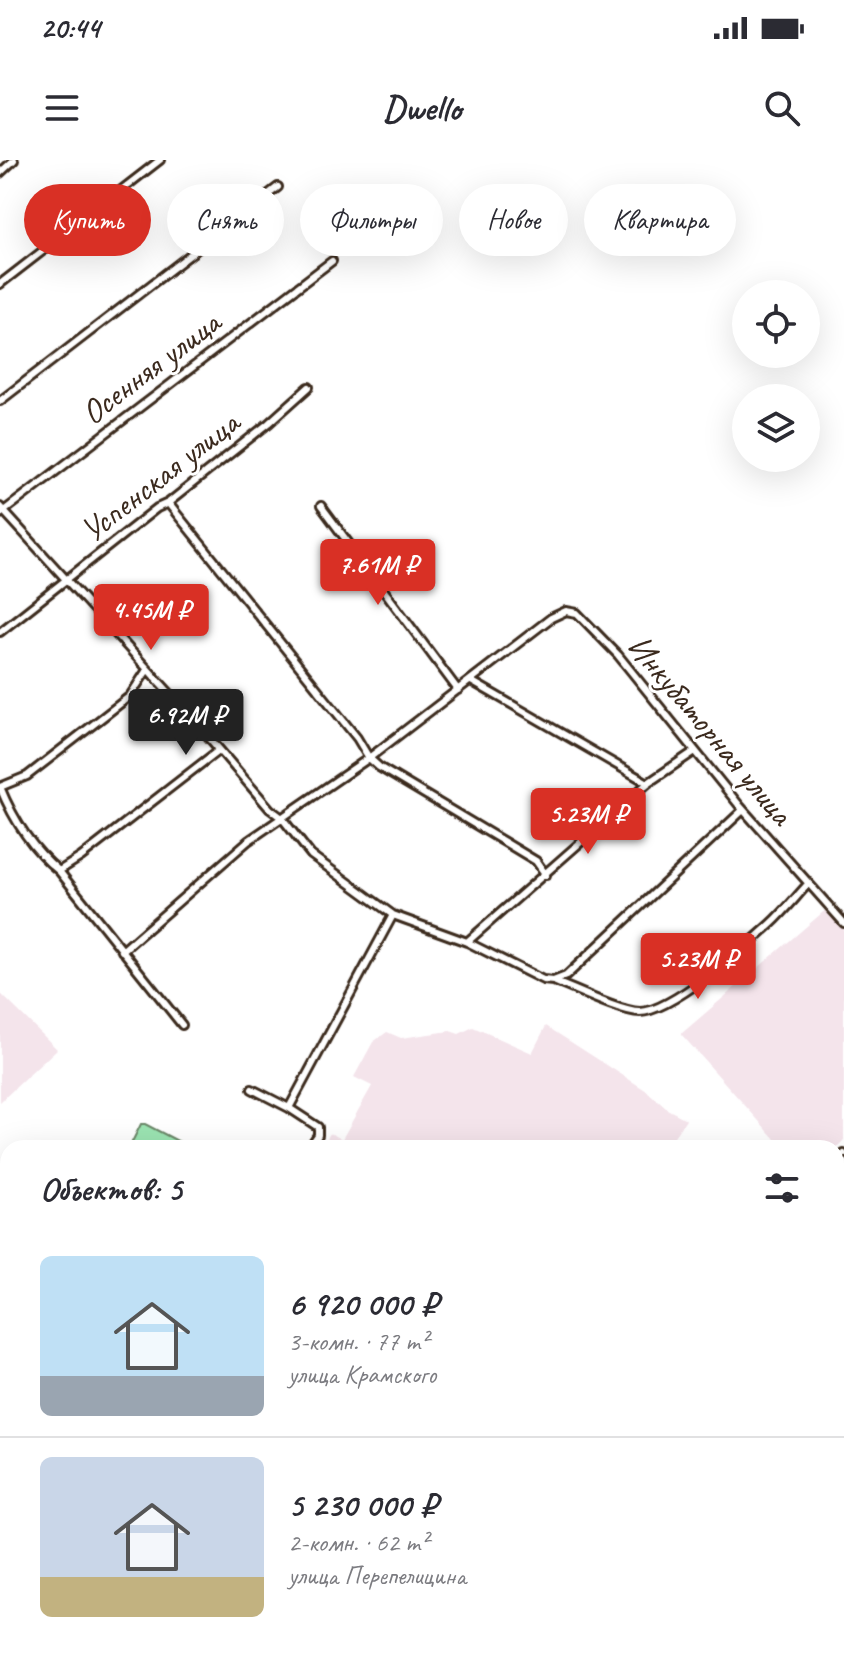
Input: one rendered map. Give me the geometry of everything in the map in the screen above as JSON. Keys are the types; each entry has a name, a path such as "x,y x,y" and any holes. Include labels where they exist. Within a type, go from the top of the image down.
{"street":[{"path":"0,173 14,160"},
{"path":"0,284 160,160"},
{"path":"0,401 188,256"},
{"name":"Осенняя улица","path":"1,511 332,261"},
{"name":"Успенская улица","path":"0,632 269,423 309,387"},
{"path":"168,503 357,738 369,758 379,767 536,861 546,875"},
{"path":"321,506 458,690"},
{"path":"1,511 270,809 282,818 311,855 393,915 467,942 543,980 635,1012 650,1011 669,1003 729,959 771,924 808,884"},
{"name":"Инкубаторная улица","path":"471,681 551,618 566,611 577,613 618,655 743,810 844,923"},
{"path":"147,670 130,696 27,776 0,787 10,811 41,856 59,871 182,1025"},
{"path":"122,951 248,841 369,758 471,681 648,783"},
{"path":"59,871 219,750"},
{"path":"467,942 648,783 695,751"},
{"path":"553,981 566,976 743,810"},
{"path":"289,1108 393,915"},
{"path":"252,1089 318,1127 315,1140"}],"shaded area":[{"path":"829,907 844,925 844,1140 776,1140 681,1034"},
{"path":"0,993 57,1049 0,1102"},
{"path":"546,1026 686,1119 672,1140 326,1140 330,1133 342,1139 372,1086 354,1077 373,1042 387,1032 401,1038 450,1031 459,1034 473,1027 532,1053"}],"green space":[{"path":"141,1124 145,1124 176,1140 133,1140"}]}
